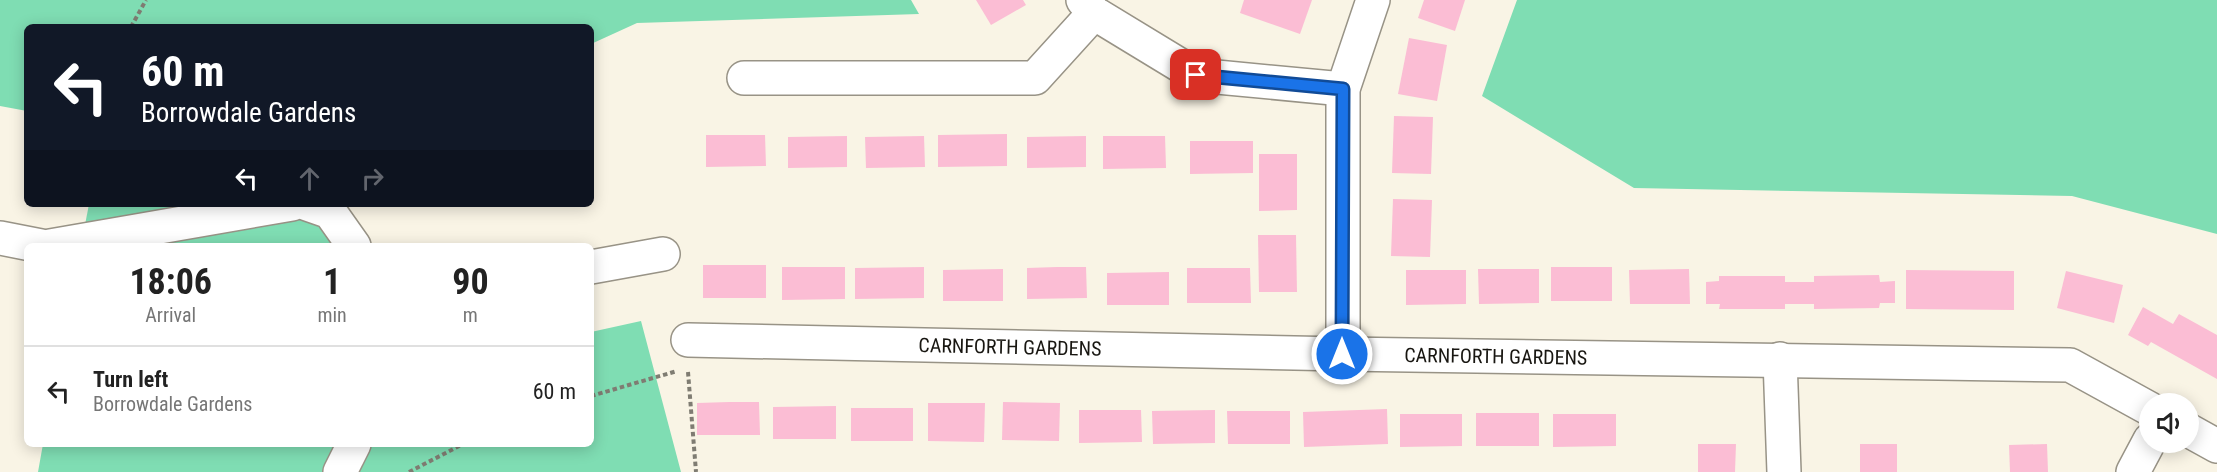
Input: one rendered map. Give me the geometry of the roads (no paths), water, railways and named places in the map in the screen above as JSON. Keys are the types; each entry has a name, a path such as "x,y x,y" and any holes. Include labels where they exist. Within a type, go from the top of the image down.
{"street":[{"path":"1342,354 1343,89 1373,0"},
{"path":"744,78 1035,78 1089,7 1196,75 1343,89"},
{"path":"68,243 275,207"},
{"path":"316,207 330,212 352,243"},
{"path":"0,238 26,243"},
{"path":"594,266 663,255"},
{"name":"CARNFORTH GARDENS","path":"688,356 1342,354 2070,364 2139,403"},
{"path":"1780,359 1785,472"},
{"path":"2199,436 2217,446"},
{"path":"340,472 352,447"},
{"path":"2133,472 2143,453"}]}
